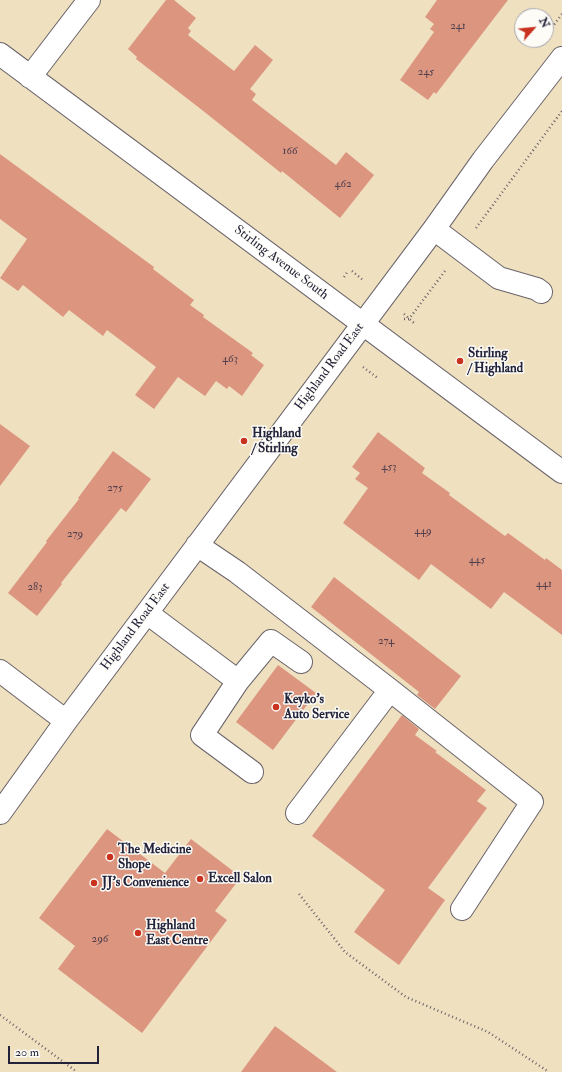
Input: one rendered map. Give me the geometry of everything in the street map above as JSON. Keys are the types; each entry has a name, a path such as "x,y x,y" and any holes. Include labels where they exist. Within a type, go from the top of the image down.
{"street":[{"path":"30,77 89,0"},
{"name":"Stirling Avenue South","path":"0,54 562,472"},
{"name":"Highland Road East","path":"0,813 66,721 434,229 483,160 562,58"},
{"path":"434,229 499,278 541,292"},
{"path":"198,545 237,572 532,802 462,909"},
{"path":"147,613 238,681"},
{"path":"252,772 202,735 238,681 271,641 301,662"},
{"path":"0,671 66,721"},
{"path":"297,812 390,690"}],"path":[{"path":"554,24 562,14"},
{"path":"299,894 346,952 406,997 488,1032 549,1072"},
{"path":"0,1015 76,1072"}],"building":[{"path":"166,0 174,0 196,18 188,28 191,31 188,35 234,71 255,45 273,60 250,89 256,94 252,100 336,165 346,152 374,175 340,218 282,171 281,173 136,59 137,57 128,49"},
{"path":"437,0 508,0 436,94 434,92 428,100 400,80 434,32 430,29 434,24 425,17"},
{"path":"0,154 154,267 153,269 194,300 190,305 204,315 203,317 253,353 251,355 264,365 242,396 229,386 227,389 216,381 205,396 178,377 154,409 135,395 156,367 107,330 103,336 69,310 63,317 23,285 18,291 0,278 27,239 0,219"},
{"path":"0,424 30,446 0,486"},
{"path":"378,432 425,468 422,473 450,493 449,495 505,536 508,533 545,560 546,558 562,570 562,635 504,592 491,609 431,564 419,580 343,523 368,488 355,479 360,473 352,467"},
{"path":"113,451 151,479 126,512 121,508 61,583 62,584 37,616 8,593 79,499 78,498"},
{"path":"334,577 461,676 435,709 417,695 419,692 311,607"},
{"name":"Keyko's Auto Service","path":"278,665 316,693 273,750 236,722"},
{"path":"402,715 419,729 415,735 486,790 477,801 487,808 428,888 445,900 399,965 354,932 385,890 312,836"},
{"name":"Highland East Centre","path":"107,829 165,873 191,839 241,877 215,911 227,920 142,1033 58,969 75,946 39,918"},
{"path":"275,1026 337,1072 241,1072"}],"place":[{"name":"Stirling / Highland","path":"460,361"},
{"name":"Highland / Stirling","path":"244,441"},
{"name":"Keyko's Auto Service","path":"276,707"},
{"name":"The Medicine Shope","path":"110,857"},
{"name":"Excell Salon","path":"200,879"},
{"name":"JJ's Convenience","path":"94,883"},
{"name":"Highland East Centre","path":"138,933"}]}
